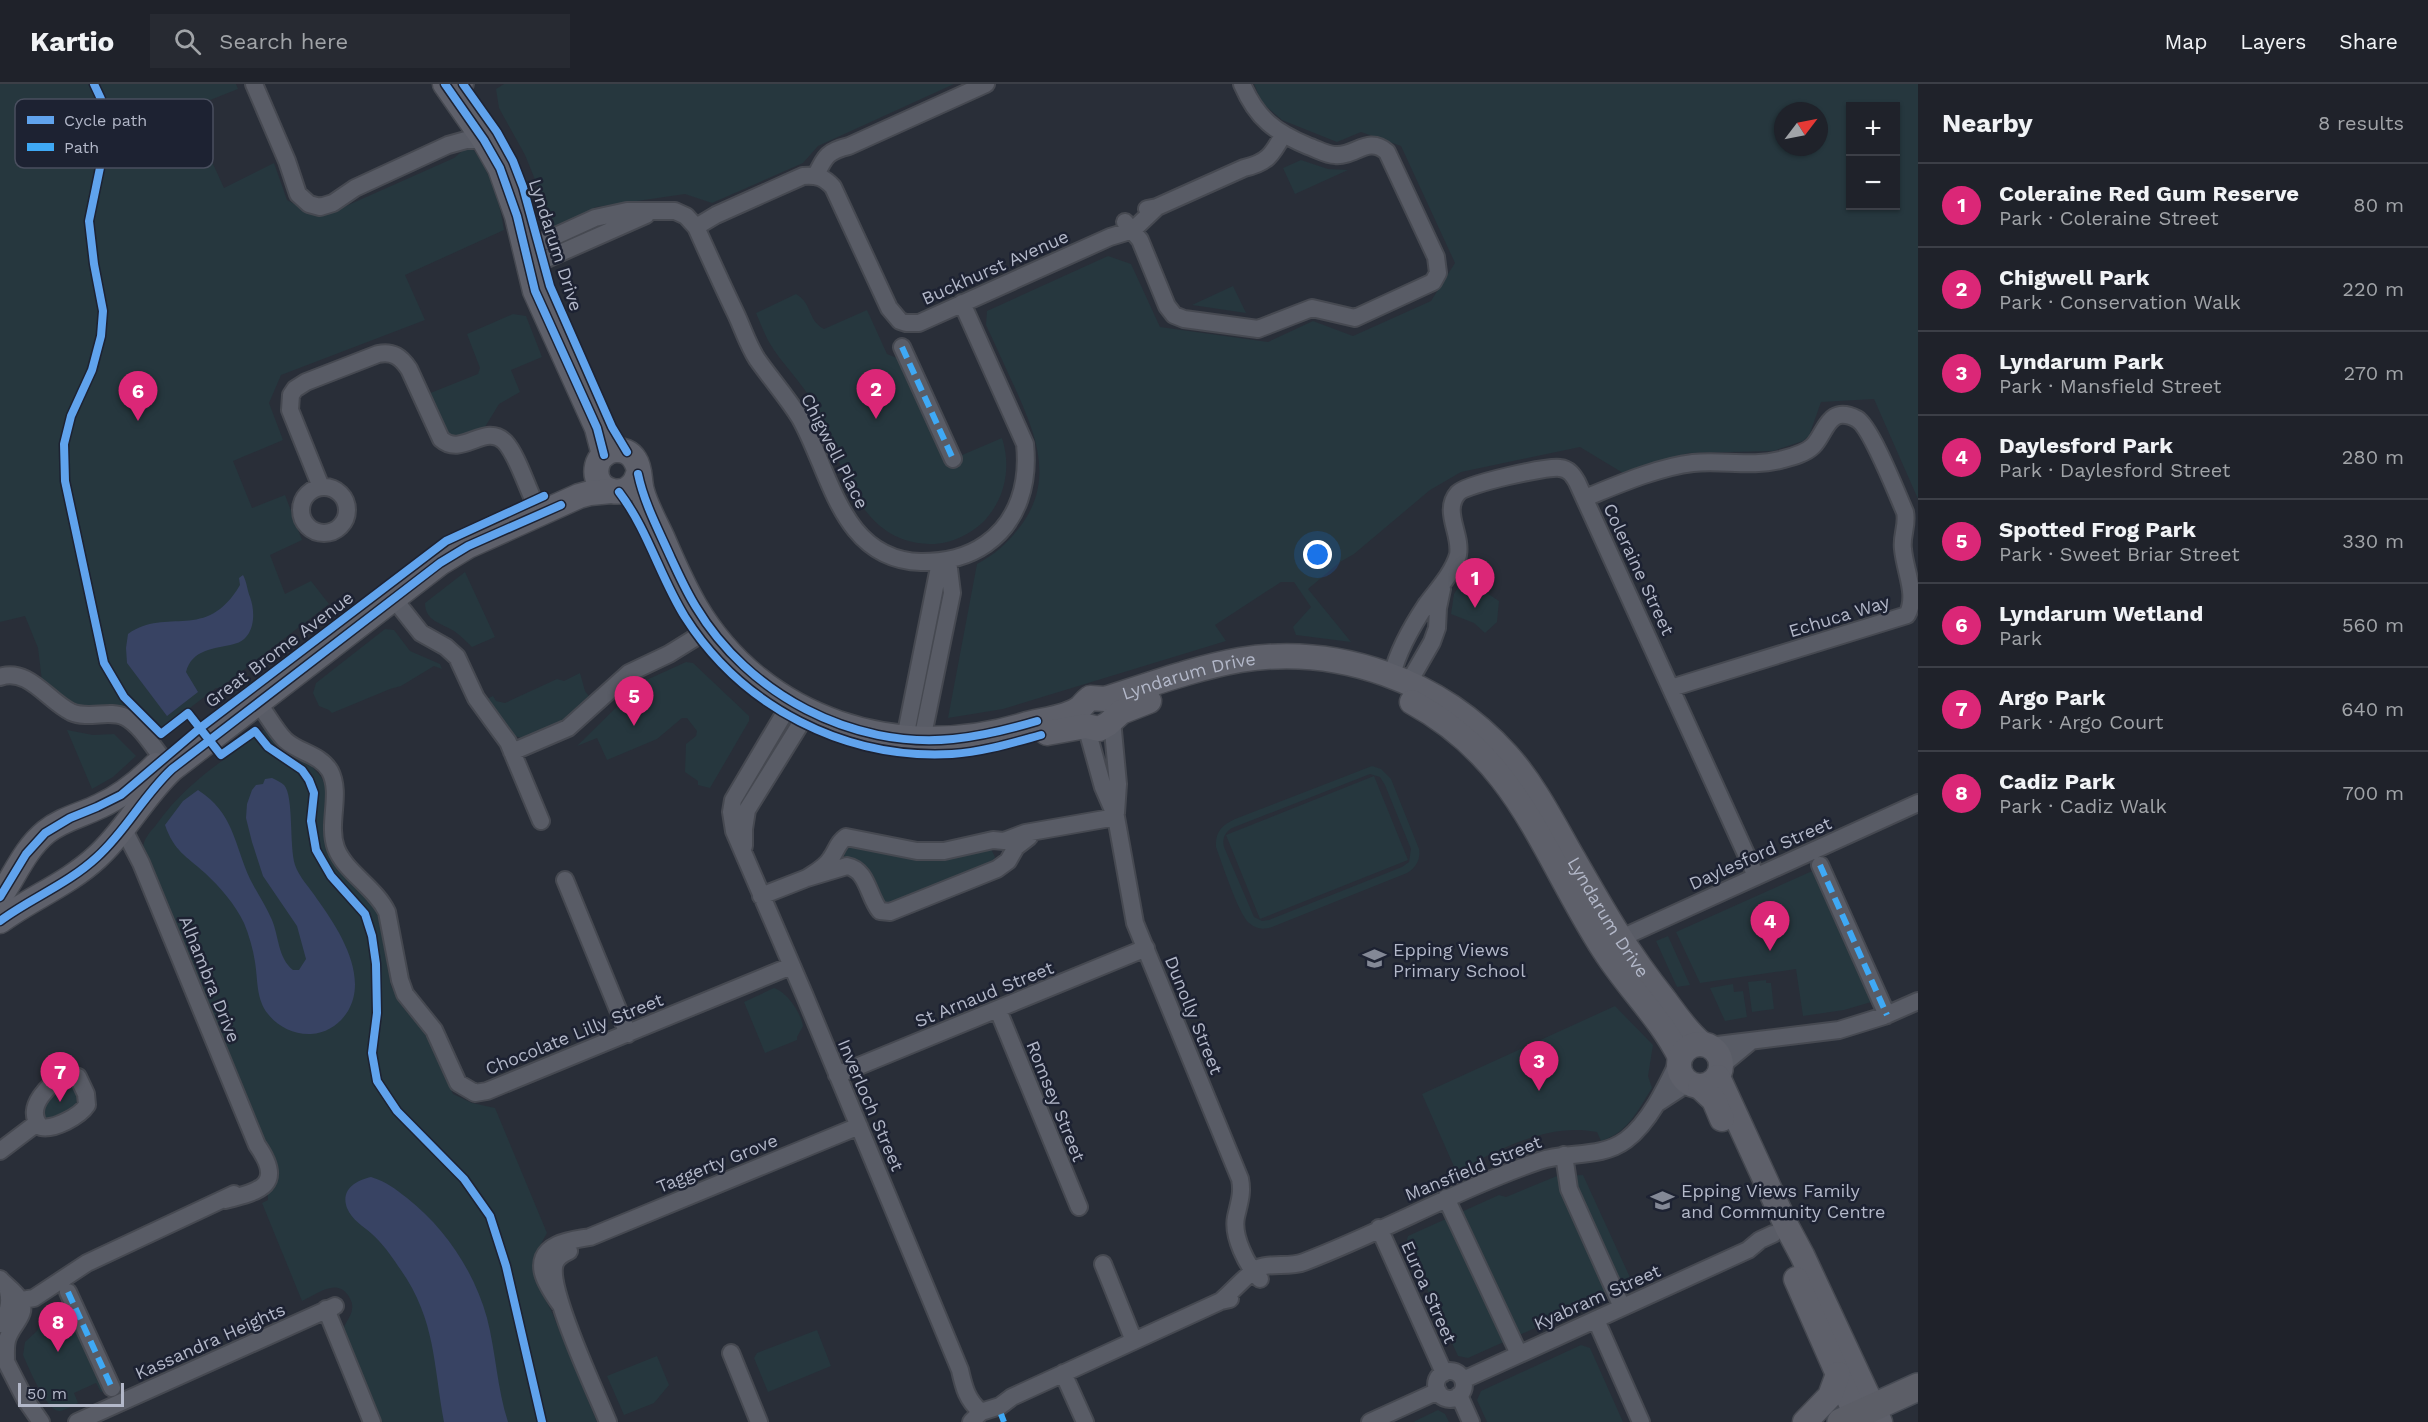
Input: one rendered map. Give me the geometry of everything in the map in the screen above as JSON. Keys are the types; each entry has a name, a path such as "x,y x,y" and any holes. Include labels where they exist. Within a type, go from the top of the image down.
{"main road":[{"path":"1862,1418 1918,1387"}],"street":[{"path":"254,84 288,161 298,194 309,204 326,206 355,188 448,145 466,140 484,140"},
{"path":"533,255 656,212 681,212 692,220 696,227 716,215 803,176 820,176 849,146 986,84"},
{"path":"1128,228 1140,240 1167,306 1174,315 1184,319 1251,329 1264,328 1312,308 1342,317 1361,317 1433,282 1438,273 1436,257 1387,152 1371,144 1336,156 1279,132 1254,107 1242,84"},
{"name":"Lyndarum Drive","path":"458,86 468,116 484,140 506,165"},
{"name":"Lyndarum Drive","path":"458,86 497,132 516,190 533,255 612,427 609,457"},
{"path":"448,145 468,116"},
{"name":"Buckhurst Avenue","path":"820,176 833,187 895,317 906,323 919,323 1087,247 1106,228 1128,228 1144,209 1157,207 1244,168 1259,165 1273,153 1279,132"},
{"name":"Chigwell Place","path":"696,227 750,346 802,422 841,509 853,528 864,539 892,556 915,562 944,562 986,544 999,533 1020,502 1027,464 1025,444 1019,428 962,303"},
{"path":"902,347 953,459"},
{"path":"321,488 290,410 291,395 295,389 306,382 378,354 388,353 401,359 409,369 441,439 451,446 458,446 487,435 499,437 511,450 537,508"},
{"name":"Echuca Way","path":"1585,498 1683,464 1776,461 1803,453 1813,447 1826,424 1837,417 1844,416 1858,420 1868,432 1905,512 1907,520 1902,548 1918,591 1915,605 1906,615 1671,688"},
{"path":"609,457 636,461 639,474 632,487 615,492 601,484 597,478 609,457"},
{"name":"Great Brome Avenue","path":"537,508 583,478 609,457"},
{"name":"Coleraine Street","path":"1397,686 1396,658 1458,555 1452,515 1452,505 1456,496 1463,489 1477,484 1562,468 1572,474 1585,498 1756,876"},
{"name":"Lyndarum Drive","path":"639,474 642,491 704,632"},
{"name":"Lyndarum Drive","path":"615,492 635,514 674,597 704,632 732,674 765,702 796,712 855,743 912,746 954,754 1000,747 1052,732 1083,717 1090,698 1109,710 1131,706 1215,680 1243,674 1296,671 1397,686 1457,710 1480,728 1508,756 1530,784 1619,939 1683,1026 1705,1045"},
{"name":"Great Brome Avenue","path":"0,897 26,854 45,833 70,818 112,800 167,764 390,593 446,542 537,508 590,493 615,492"},
{"path":"912,746 944,562"},
{"name":"Coleraine Street","path":"1397,686 1432,642 1437,628 1437,608 1443,582"},
{"path":"390,593 421,633 446,647 457,657 476,698 512,752 541,821"},
{"path":"512,752 568,728 629,673 669,654 704,632"},
{"path":"0,677 13,674 26,679 73,713 85,716 116,714 124,716 136,726 167,764"},
{"name":"Lyndarum Drive","path":"1397,686 1446,722 1496,768 1545,844 1603,949 1626,982 1669,1034 1680,1059"},
{"name":"Chocolate Lilly Street","path":"254,697 285,740 324,763 331,773 334,784 331,822 337,850 382,901 387,912 402,987 434,1030 455,1078 463,1088 475,1093 488,1092 791,966"},
{"name":"Dunolly Street","path":"1109,710 1118,784 1116,817 1132,913 1240,1179 1243,1190 1236,1225 1258,1272"},
{"name":"Inverloch Street","path":"796,712 747,810 744,856 976,1409"},
{"name":"Dunolly Street","path":"1083,717 1103,787 1116,817"},
{"name":"Great Brome Avenue","path":"0,921 82,870 124,830 167,764"},
{"path":"112,800 124,830"},
{"name":"Daylesford Street","path":"1619,939 1918,803"},
{"path":"807,878 826,865 840,841 851,837 930,852 944,851 986,842 1004,841 1025,833 1116,817"},
{"name":"Alhambra Drive","path":"15,1301 34,1298 87,1263 225,1200 255,1180 260,1166 257,1145 141,863 124,830"},
{"path":"840,841 840,855 861,875 877,906 886,912 997,869 1008,861 1019,844 1038,832"},
{"path":"986,842 993,844 1000,853 997,869"},
{"path":"1820,865 1887,1014"},
{"path":"761,896 807,878 850,867"},
{"path":"565,880 628,1034"},
{"name":"St Arnaud Street","path":"837,1075 1146,948"},
{"path":"1708,1081 1682,1076 1680,1059 1689,1047 1839,1029 1887,1014 1918,1001"},
{"name":"Romsey Street","path":"998,1010 1079,1207"},
{"path":"1708,1081 1750,1041"},
{"path":"1705,1045 1720,1057 1708,1081"},
{"name":"Mansfield Street","path":"976,1409 1012,1397 1221,1301 1243,1294 1258,1272 1283,1275 1301,1263 1446,1198 1537,1162 1564,1155 1599,1152 1618,1146 1634,1134 1652,1109 1680,1059"},
{"path":"1708,1081 1782,1235 1862,1418"},
{"name":"Mansfield Street","path":"1652,1109 1670,1093 1682,1087 1708,1081"},
{"path":"0,1151 36,1123"},
{"name":"Taggerty Grove","path":"608,1422 560,1304 542,1275 545,1258 556,1245 590,1237 859,1126"},
{"path":"1564,1155 1569,1189 1622,1307"},
{"path":"1446,1198 1520,1354"},
{"name":"Euroa Street","path":"1379,1228 1444,1372 1438,1378 1453,1391"},
{"path":"1782,1235 1788,1263 1838,1374 1862,1418"},
{"name":"Kyabram Street","path":"1370,1422 1453,1391 1520,1354 1748,1250 1764,1248 1782,1235"},
{"path":"1103,1264 1134,1341"},
{"path":"3,1282 22,1312 9,1333 4,1363 25,1399 42,1422"},
{"path":"68,1292 112,1389"},
{"path":"0,1324 15,1301"},
{"name":"Kassandra Heights","path":"77,1422 330,1307 372,1422"},
{"path":"1596,1320 1641,1422"},
{"path":"731,1353 759,1422"},
{"path":"1063,1373 1084,1422"},
{"path":"1805,1422 1830,1396 1838,1374"},
{"path":"1453,1391 1462,1422"},
{"path":"1453,1391 1471,1422"},
{"path":"960,1422 976,1409"}],"shaded area":[{"path":"0,84 236,84 238,89 213,99 15,99 15,168 213,168 213,164 224,188 274,163 287,200 311,213 328,214 454,158 467,147 472,148 484,166 493,187 504,230 405,275 425,320 281,375 269,403 283,440 233,461 252,508 285,495 302,540 270,555 285,594 311,581 329,604 220,688 216,688 161,730 142,712 120,707 87,709 77,706 42,681 38,648 25,616 0,622"},
{"path":"504,84 954,84 818,146 803,163 712,203 685,194 596,207 548,233 536,182 525,155 499,108 496,89"},
{"path":"1254,84 1918,84 1918,499 1874,399 1821,402 1809,436 1803,441 1773,451 1689,453 1623,473 1580,447 1461,472 1430,490 1354,554 1340,562 1308,589 1351,642 1296,635 1293,627 1311,607 1294,582 1281,582 1215,625 1226,641 1003,709 948,718 977,564 998,550 1016,532 1034,502 1038,485 1038,453 1034,436 986,325 987,311 1108,256 1131,264 1160,327 1268,342 1313,321 1353,336 1431,301 1455,263 1401,146 1361,132 1337,142 1282,120 1262,103"},
{"path":"1301,160 1328,169 1348,170 1295,194 1283,168"},
{"path":"1233,286 1246,313 1192,305"},
{"path":"796,294 805,302 815,321 824,329 867,310 887,354 897,358 903,356 955,458 1002,438 1006,470 1002,491 993,510 974,529 960,538 944,543 929,544 903,539 883,528 866,512 853,492 812,401 774,350 756,313"},
{"path":"513,314 526,316 542,357 511,370 520,392 499,404 485,427 458,437 446,434 428,394 478,374 480,368 467,334"},
{"path":"465,572 495,637 472,647 454,631 431,618 425,603"},
{"path":"1464,578 1499,601 1497,622 1485,633 1474,623 1451,614 1454,594"},
{"path":"385,629 394,630 410,651 440,664 442,669 434,666 401,686 332,713 319,706 313,693 316,683"},
{"path":"686,662 693,663 749,716 749,721 710,788 698,785 698,781 685,772 686,744 696,736 697,731 687,718 682,718 657,739 607,760 597,738 577,746 642,682"},
{"path":"580,673 585,691 591,699 571,718 523,739 513,735 485,700 493,696 496,701 505,703 557,679 564,681"},
{"path":"265,729 280,748 309,763 326,786 323,829 327,850 343,874 378,914 391,986 402,1006 428,1037 453,1094 472,1103 495,1108 547,1233 533,1258 535,1281 551,1310 597,1422 380,1422 343,1330 352,1311 348,1295 343,1290 332,1288 302,1301 262,1203 268,1200 266,1144 143,849 147,836 180,796 207,772"},
{"path":"67,730 93,735 114,734 136,756 113,777 92,789"},
{"path":"1372,766 1381,769 1391,779 1419,849 1419,856 1415,866 1407,873 1272,927 1254,927 1240,909 1216,847 1220,830 1235,819","holes":["1370,774 1380,777 1411,849 1409,862 1402,867 1269,920 1262,921 1254,917 1224,847 1226,834 1232,828"]},
{"path":"1374,776 1408,860 1260,919 1226,835"},
{"path":"845,846 991,849 995,857 994,862 889,906 881,903 868,870 844,857"},
{"path":"1819,868 1878,1000 1844,1010 1803,1016 1796,969 1700,983 1676,932"},
{"path":"1668,936 1690,985 1677,987 1656,941"},
{"path":"1766,980 1766,983 1771,983 1774,1009 1752,1012 1748,982"},
{"path":"1733,984 1734,992 1743,991 1747,1017 1725,1021 1710,988"},
{"path":"774,988 784,994 793,1004 803,1026 797,1040 765,1053 744,1002"},
{"path":"1615,1006 1653,1045 1648,1076 1652,1088 1625,1127 1601,1141 1597,1132 1578,1130 1542,1134 1507,1147 1456,1171 1422,1094"},
{"path":"64,1082 73,1085 78,1096 76,1105 48,1120 42,1119 44,1099"},
{"path":"1583,1175 1633,1284 1468,1358 1458,1356 1406,1243 1408,1236 1499,1195 1506,1197 1557,1176"},
{"path":"68,1297 109,1389 101,1392 96,1383 74,1393 78,1403 60,1411 49,1405 23,1355 25,1342 37,1331 44,1313"},
{"path":"817,1330 831,1366 768,1392 754,1358 757,1353"},
{"path":"1581,1345 1590,1348 1623,1422 1487,1422 1477,1400 1481,1391"},
{"path":"657,1356 669,1385 654,1403 624,1415 607,1376"},
{"path":"1438,1410 1445,1414 1449,1422 1413,1422"}],"water":[{"path":"243,575 253,610 250,631 241,641 205,651 193,659 186,672 198,692 167,716 127,663 128,634 143,626 200,619 214,613 227,603 240,585 239,578"},
{"path":"272,778 283,784 287,791 295,865 342,938 353,967 354,997 348,1011 332,1027 317,1033 293,1032 277,1023 268,1014 259,996 252,947 240,916 216,884 172,841 165,825 183,801 198,790 210,799 232,830 250,879 272,920 284,960 293,970 299,970 306,959 297,926 263,876 246,818 247,804 252,790 256,785 263,784 265,779"},
{"path":"371,1177 390,1186 421,1210 446,1237 466,1267 487,1318 508,1422 444,1422 435,1360 420,1304 389,1253 347,1208 345,1201 351,1187 360,1180"}],"marked path":[{"path":"902,347 953,459"},
{"path":"1820,865 1887,1015"},
{"path":"68,1292 112,1388"},
{"path":"1001,1414 1004,1422"}],"cycle path":[{"path":"94,84 101,99"},
{"path":"445,84 484,140 500,168 517,216 535,291 597,428 604,455"},
{"path":"463,84 497,132 513,161 523,187 550,286 612,427 627,452"},
{"path":"100,168 89,221 103,311 101,336 92,370 71,416 64,444 65,481 104,663 124,697 161,734 188,713 221,755 255,731 268,747 302,770 309,780 314,793 311,821 316,850 331,876 365,914 372,936 376,964 377,1013 372,1053 377,1081 397,1111 464,1179 490,1216 506,1266 542,1422"},
{"path":"638,474 652,517 696,607 718,638 744,666 774,690 806,709 841,725 878,735 915,740 975,736 1037,721"},
{"path":"619,492 638,522 676,602 708,649 736,677 766,701 800,721 836,737 873,748 912,754 952,754 975,751 1041,735"},
{"path":"0,897 26,854 45,833 70,818 121,795 200,728 446,541 544,496"},
{"path":"0,921 86,867 107,847 152,790 172,769 440,563 468,546 561,505"}],"place":[{"name":"Chigwell Park","path":"876,419"},
{"name":"Lyndarum Wetland","path":"138,421"},
{"name":"Coleraine Red Gum Reserve","path":"1475,608"},
{"name":"Spotted Frog Park","path":"634,726"},
{"name":"Daylesford Park","path":"1770,951"},
{"name":"Epping Views Primary School","path":"1375,959"},
{"name":"Lyndarum Park","path":"1539,1091"},
{"name":"Argo Park","path":"60,1102"},
{"name":"Epping Views Family and Community Centre","path":"1663,1200"},
{"name":"Cadiz Park","path":"58,1352"}]}
